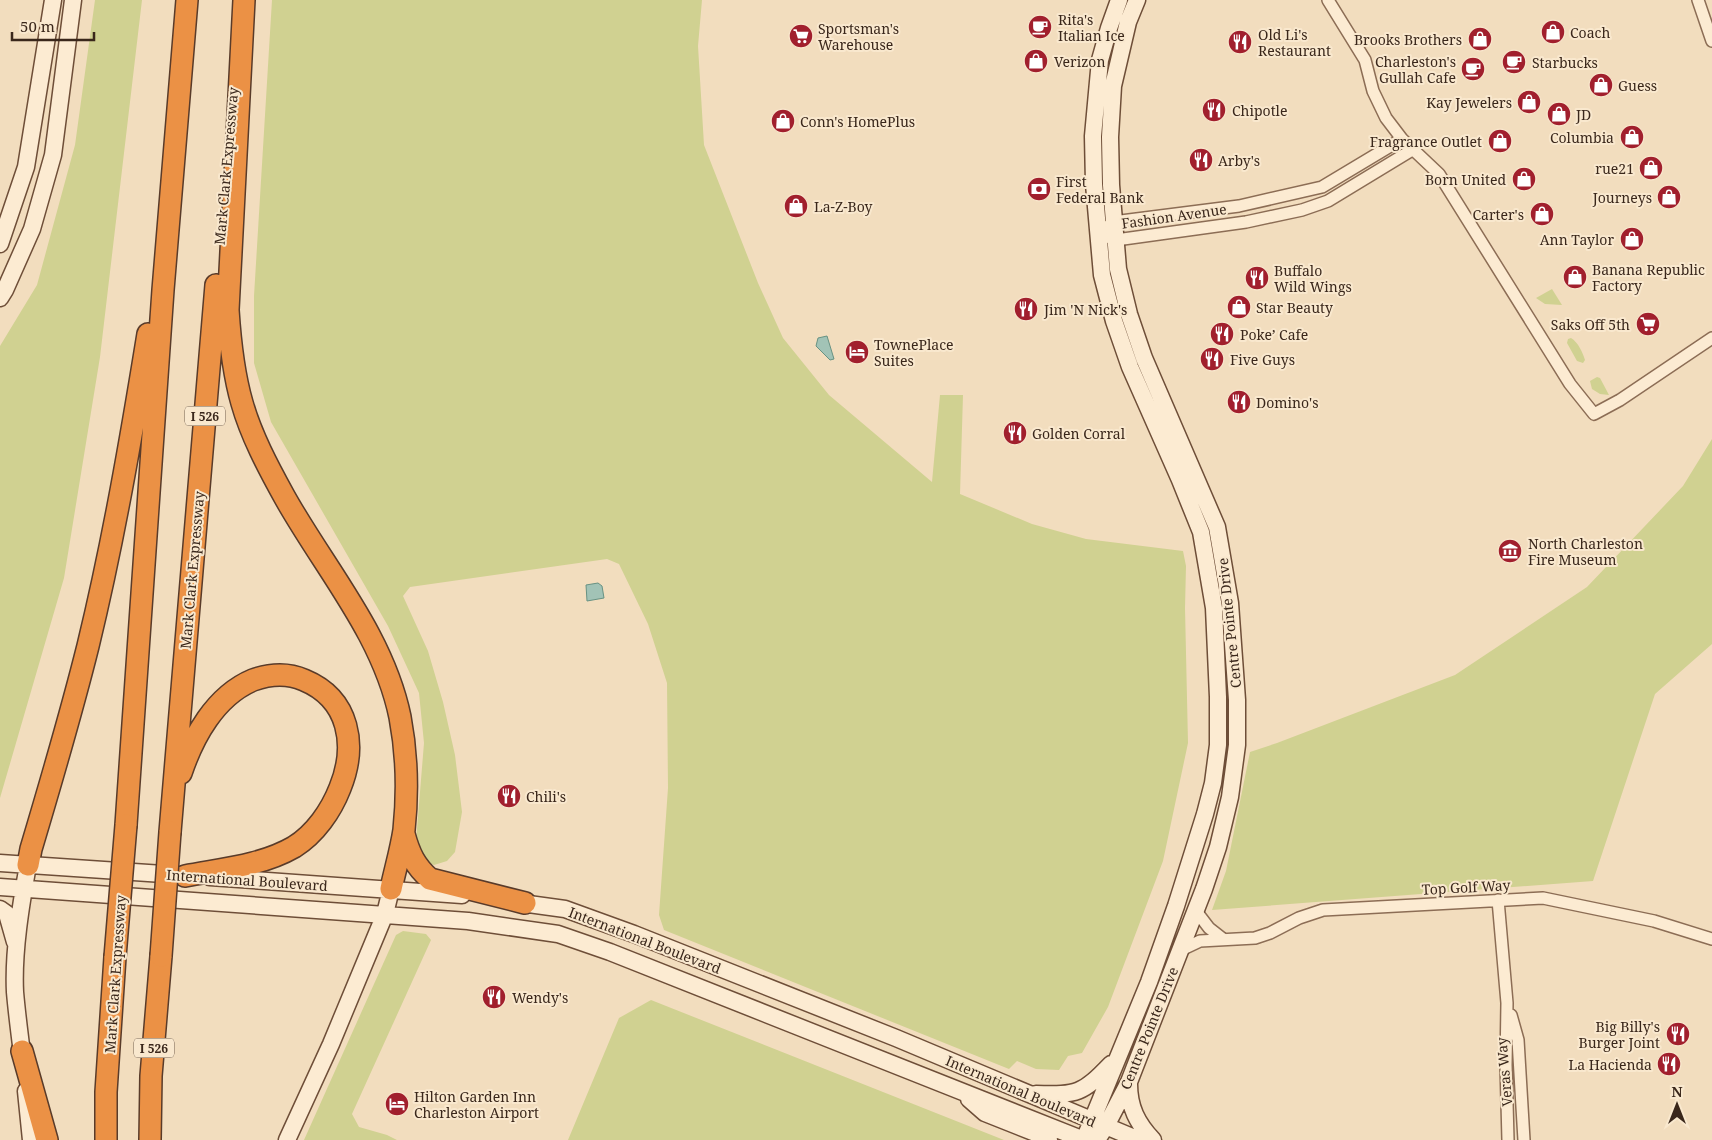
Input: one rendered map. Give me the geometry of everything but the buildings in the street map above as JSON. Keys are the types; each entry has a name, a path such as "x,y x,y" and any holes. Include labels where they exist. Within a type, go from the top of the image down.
{"highway":[{"name":"Mark Clark Expressway","path":"106,1140 106,1092 115,957 163,290 187,0"},
{"name":"Mark Clark Expressway","path":"150,1140 151,1076 170,832 240,0"},
{"path":"244,0 228,310 230,348 242,404 265,458 284,497 374,644 386,672 400,715 404,744 406,798 404,832 391,889"},
{"path":"28,865 88,644 127,462 155,288 179,91"},
{"path":"170,832 181,772 197,735 227,696 252,681 265,677 289,675 314,684 334,700 345,721 348,733 347,765 337,795 318,824 294,847 265,860 184,876"},
{"path":"404,832 413,860 430,879 526,903"},
{"path":"22,1051 47,1140"}],"main road":[{"path":"0,244 26,167 53,0"},
{"path":"0,298 32,229 53,155 73,0"},
{"name":"Centre Pointe Drive","path":"1099,1123 1118,1057 1149,982 1197,842 1213,783 1218,745 1214,608 1201,532 1130,367 1114,321 1102,275 1094,184 1093,136 1100,60 1108,28 1119,0"},
{"name":"Centre Pointe Drive","path":"1099,1123 1129,1082 1196,911 1218,847 1230,797 1236,754 1237,700 1230,604 1217,527 1161,400 1128,314 1118,269 1110,185 1113,86 1128,22 1137,0"},
{"name":"International Boulevard","path":"0,862 452,894 565,909 619,928 812,1005 1139,1140"},
{"path":"28,865 17,955 15,991 31,1140"},
{"name":"International Boulevard","path":"0,888 385,914 468,921 558,934 610,952 1084,1140"},
{"path":"286,1140 331,1044 385,914 391,889"},
{"path":"0,909 6,914 13,931 17,955"},
{"path":"1027,1093 1065,1094 1078,1092 1093,1082 1118,1057"},
{"path":"1129,1082 1130,1104 1145,1132 1153,1140"},
{"path":"962,1092 984,1113 1049,1140"},
{"path":"1084,1140 1099,1123"},
{"path":"1097,1140 1099,1123"}],"street":[{"path":"1328,0 1365,60 1373,91 1386,118 1412,150 1439,174 1570,384 1594,414 1620,400 1712,338"},
{"path":"1698,0 1712,42"},
{"name":"Fashion Avenue","path":"1402,139 1322,187 1239,206 1113,222 1099,234 1116,240 1246,222 1302,210 1328,201 1412,150"},
{"name":"Top Golf Way","path":"1181,950 1200,941 1255,938 1270,933 1299,918 1323,910 1543,898 1654,921 1712,939"},
{"name":"Veras Way","path":"1498,900 1508,1003 1506,1065 1508,1140"},
{"path":"1196,911 1209,928 1223,940"},
{"name":"Veras Way","path":"1508,1003 1518,1040 1524,1140"}],"green space":[{"path":"95,0 142,0 100,357 64,578 0,798 0,346 37,285 75,145"},
{"path":"272,0 702,0 698,46 704,145 758,283 783,338 829,395 932,482 940,395 963,395 960,494 1032,524 1086,539 1183,551 1186,566 1188,743 1163,861 1108,1007 1082,1053 1068,1056 1059,1070 1036,1069 1017,1061 1009,1069 664,930 659,915 668,788 667,683 648,624 619,564 607,559 410,587 403,596 428,651 443,702 455,755 462,812 455,852 447,861 434,865 423,860 416,841 424,743 419,693 388,626 271,422 254,363 254,296"},
{"path":"1552,289 1562,305 1545,304 1536,298"},
{"path":"1571,338 1582,351 1585,360 1583,363 1577,361 1567,343 1568,339"},
{"path":"1597,377 1600,378 1609,395 1600,394 1592,389 1590,381"},
{"path":"1712,439 1712,644 1655,694 1593,881 1212,910 1226,871 1250,752 1455,675 1587,587 1683,486"},
{"path":"403,931 426,934 431,940 352,1114 359,1127 397,1140 304,1140 396,935"},
{"path":"651,1000 1004,1140 568,1140 619,1018"}],"shaded area":[{"path":"827,336 834,359 830,360 816,346 818,338"},
{"path":"598,583 602,586 604,598 587,601 586,585"}],"place":[{"name":"Rita's Italian Ice","path":"1040,27"},
{"name":"Coach","path":"1553,32"},
{"name":"Sportsman's Warehouse","path":"801,36"},
{"name":"Brooks Brothers","path":"1480,39"},
{"name":"Old Li's Restaurant","path":"1240,42"},
{"name":"Verizon","path":"1036,61"},
{"name":"Starbucks","path":"1514,62"},
{"name":"Charleston's Gullah Cafe","path":"1473,69"},
{"name":"Guess","path":"1601,85"},
{"name":"Kay Jewelers","path":"1529,102"},
{"name":"Chipotle","path":"1214,110"},
{"name":"JD","path":"1559,114"},
{"name":"Conn's HomePlus","path":"783,121"},
{"name":"Columbia","path":"1632,137"},
{"name":"Fragrance Outlet","path":"1500,141"},
{"name":"Arby's","path":"1201,160"},
{"name":"rue21","path":"1651,168"},
{"name":"Born United","path":"1524,179"},
{"name":"First Federal Bank","path":"1039,189"},
{"name":"Journeys","path":"1669,197"},
{"name":"La-Z-Boy","path":"796,206"},
{"name":"Carter's","path":"1542,214"},
{"name":"Ann Taylor","path":"1632,239"},
{"name":"Banana Republic Factory","path":"1575,277"},
{"name":"Buffalo Wild Wings","path":"1257,278"},
{"name":"Star Beauty","path":"1239,307"},
{"name":"Jim 'N Nick's","path":"1026,309"},
{"name":"Saks Off 5th","path":"1648,324"},
{"name":"Poke’ Cafe","path":"1222,334"},
{"name":"TownePlace Suites","path":"857,352"},
{"name":"Five Guys","path":"1212,359"},
{"name":"Domino's","path":"1239,402"},
{"name":"Golden Corral","path":"1015,433"},
{"name":"North Charleston Fire Museum","path":"1510,551"},
{"name":"Chili's","path":"509,796"},
{"name":"Wendy's","path":"494,997"},
{"name":"Big Billy's Burger Joint","path":"1678,1034"},
{"name":"La Hacienda","path":"1669,1064"},
{"name":"Hilton Garden Inn Charleston Airport","path":"397,1104"}]}
